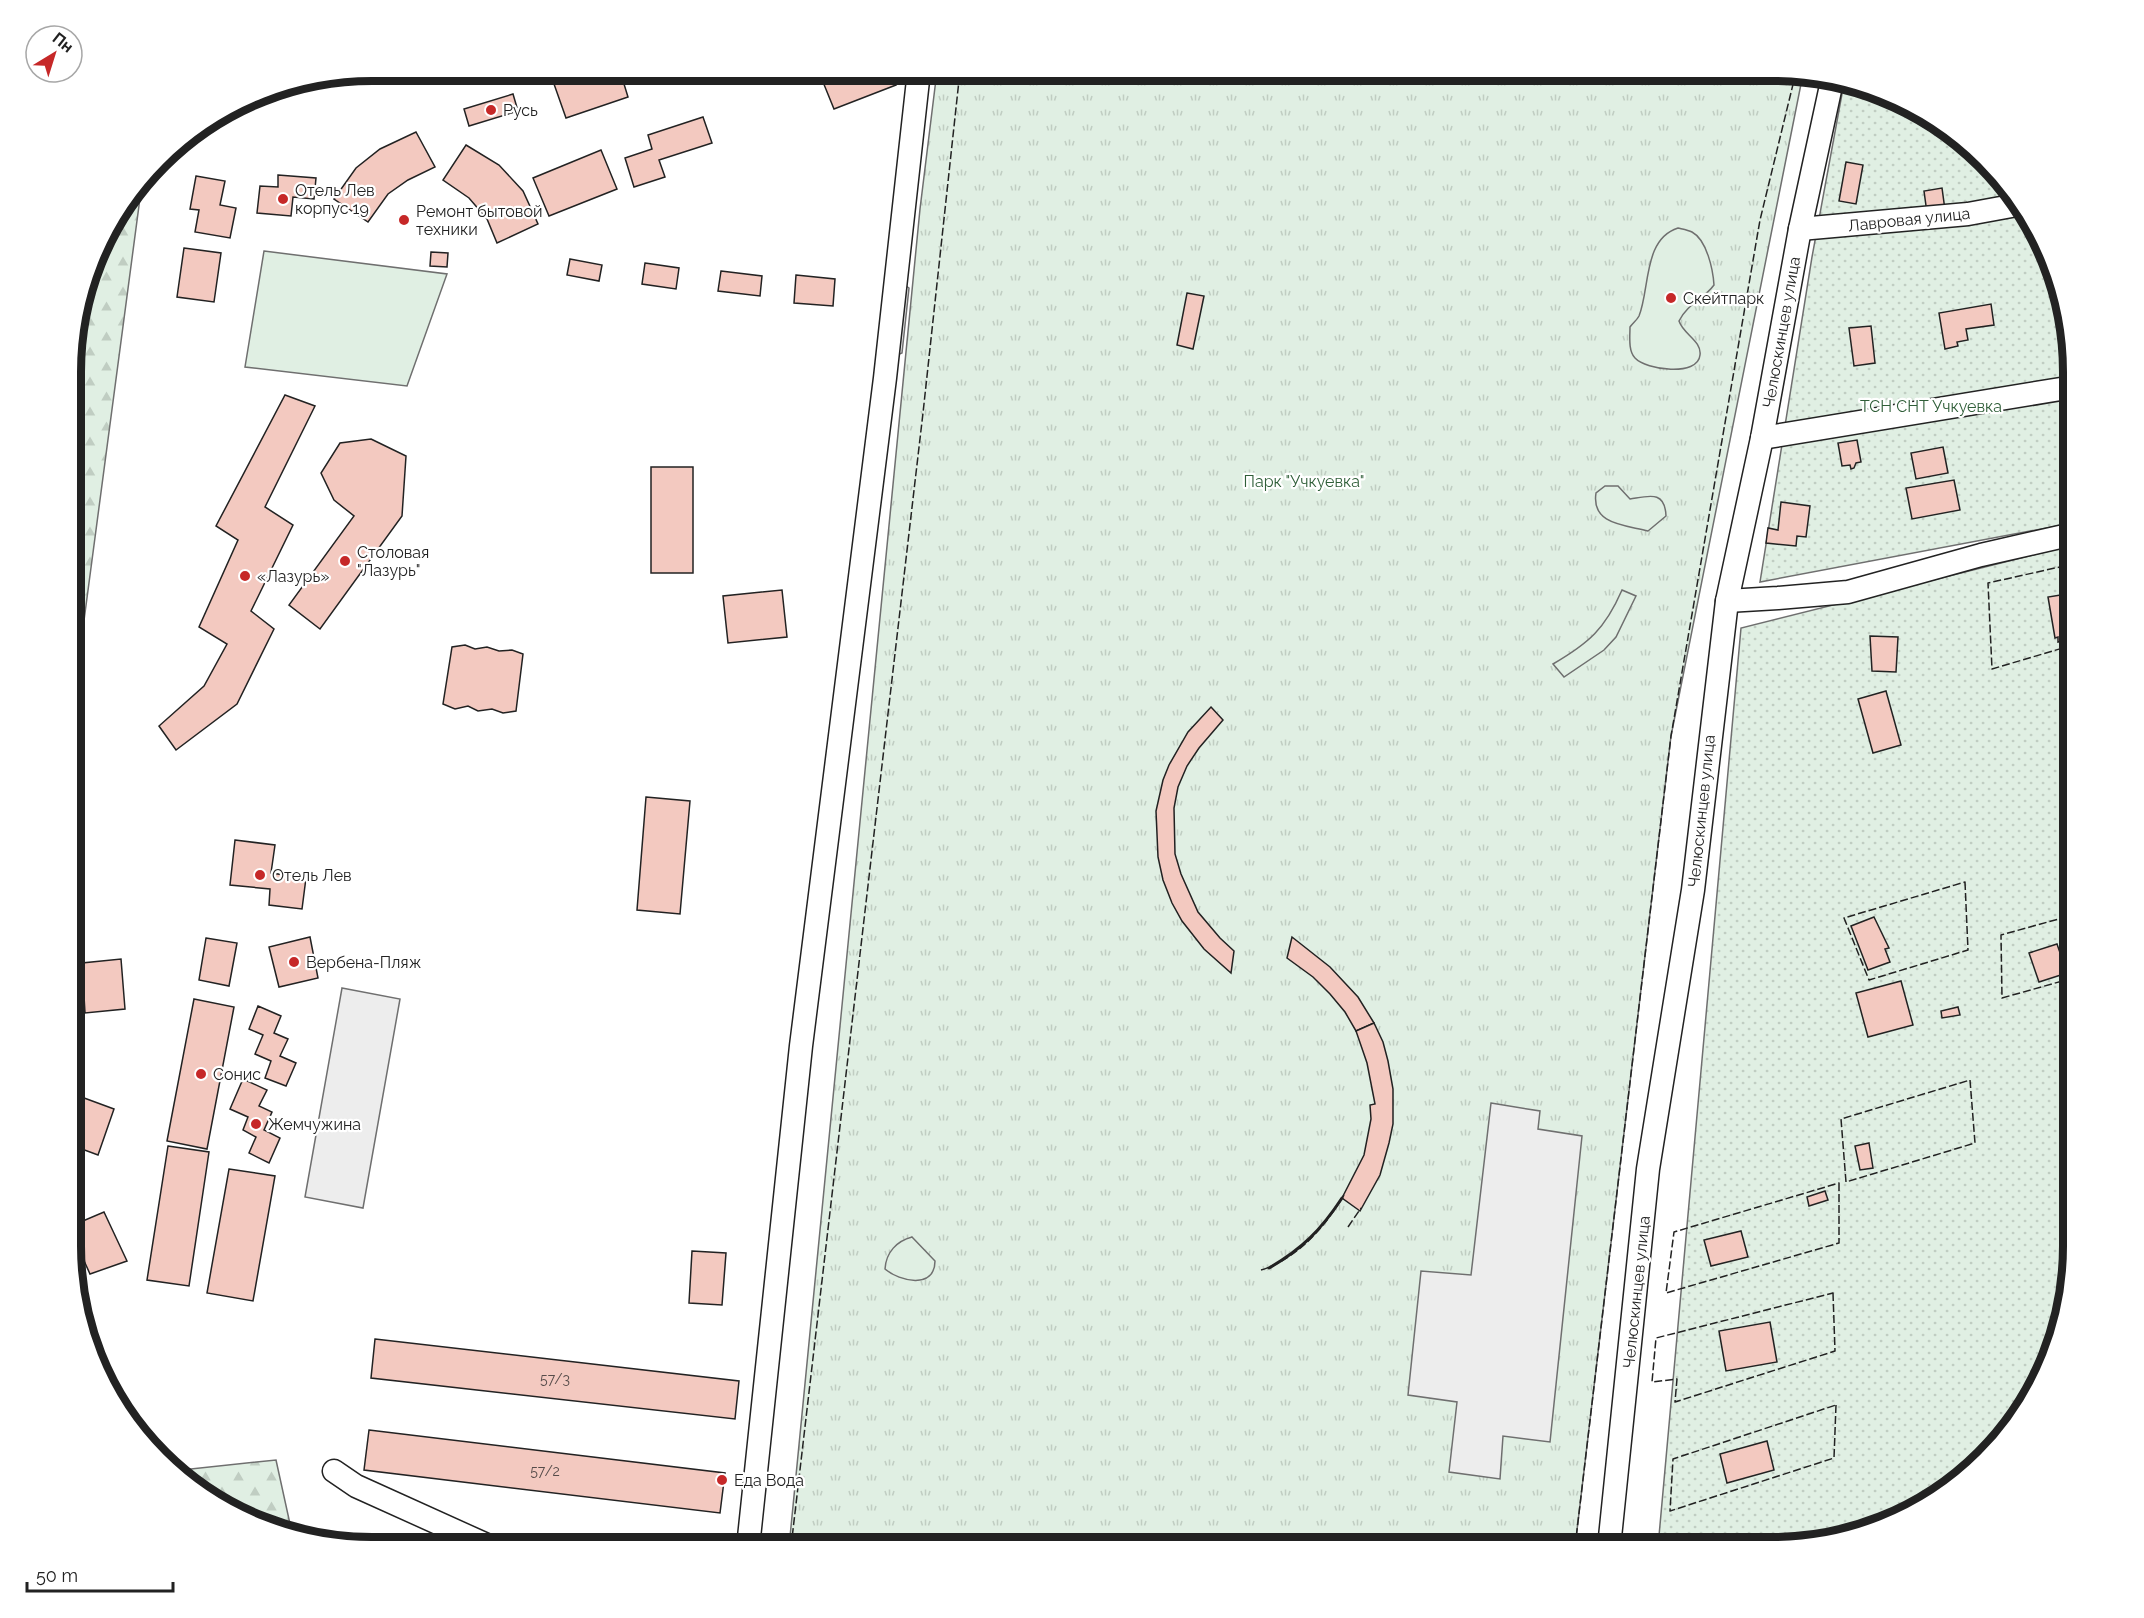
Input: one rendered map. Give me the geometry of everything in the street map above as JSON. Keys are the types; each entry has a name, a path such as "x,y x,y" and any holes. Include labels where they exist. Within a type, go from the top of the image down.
{"street":[{"path":"749,1537 801,1046 882,402 918,81"},
{"name":"Челюскинцев улица","path":"1610,1537 1648,1169 1693,890 1727,601 1762,438 1800,230 1831,87"},
{"name":"Лавровая улица","path":"1800,230 1968,214 2012,207"},
{"path":"1762,438 2063,389"},
{"path":"1727,601 1848,592 1981,555 2063,536"},
{"path":"334,1471 356,1486 469,1537"}],"green space":[{"name":"Парк \"Учкуевка\"","path":"936,81 1801,83 1671,736 1576,1537 790,1537 920,209"},
{"name":"ТСН СНТ Учкуевка","path":"1843,90 1865,96 1901,111 1934,130 1978,166 2003,195 2024,227 2041,261 2053,297 2061,334 2063,372 2063,525 1760,582 1812,257"},
{"path":"140,196 81,643 83,334 91,297 103,261 120,227"},
{"name":"Скейтпарк","path":"1678,228 1692,232 1702,242 1711,264 1714,285 1687,310 1679,321 1700,350 1697,362 1681,369 1671,369 1650,366 1635,358 1630,347 1630,327 1639,316 1653,254 1667,234"},
{"path":"264,251 447,274 407,386 245,367"},
{"path":"1605,486 1618,486 1630,499 1649,496 1659,498 1663,502 1666,516 1648,531 1612,522 1604,518 1596,504 1596,493"},
{"path":"2063,548 2063,1246 2061,1284 2048,1339 2033,1375 2014,1408 1978,1452 1934,1488 1901,1507 1865,1522 1810,1535 1659,1537 1741,628"},
{"path":"1622,590 1636,596 1616,637 1604,650 1564,677 1553,664 1595,634 1616,604"},
{"path":"912,1237 935,1261 929,1276 923,1279 907,1280 885,1269 893,1248"},
{"path":"276,1460 290,1525 243,1507 210,1488 186,1470"}],"shaded area":[{"path":"896,279 909,288 902,353 887,359"},
{"path":"342,988 400,999 363,1208 305,1197"},
{"path":"1491,1103 1540,1111 1538,1129 1582,1136 1550,1442 1503,1436 1500,1479 1449,1472 1457,1402 1408,1395 1421,1271 1471,1275"}],"building":[{"path":"563,81 623,81 628,97 566,118 554,84"},
{"path":"895,81 896,85 834,109 823,82"},
{"name":"Русь","path":"513,94 518,111 469,126 464,109"},
{"path":"703,117 712,143 659,160 665,177 634,187 625,158 652,149 648,135"},
{"path":"416,132 435,167 408,180 388,194 368,222 334,199 356,168 380,149"},
{"path":"466,145 499,165 523,191 538,224 497,243 487,219 469,198 443,180"},
{"path":"601,150 617,189 549,216 533,178"},
{"path":"1846,162 1863,165 1856,204 1839,201"},
{"path":"278,175 316,178 314,199 293,197 291,216 257,213 260,186 278,187"},
{"path":"196,176 225,181 220,205 236,208 230,238 195,232 199,210 190,209"},
{"path":"1942,188 1945,210 1927,213 1924,191"},
{"path":"184,248 221,253 214,302 177,297"},
{"path":"431,252 448,253 447,267 430,266"},
{"path":"570,259 602,265 599,281 567,275"},
{"path":"645,263 679,268 676,289 642,284"},
{"path":"721,271 762,276 760,296 718,291"},
{"path":"796,275 835,279 833,306 794,303"},
{"path":"1187,293 1204,296 1193,349 1177,345"},
{"path":"1991,304 1994,325 1966,329 1968,340 1957,342 1958,346 1945,349 1939,313"},
{"path":"1871,326 1875,363 1854,366 1849,328"},
{"name":"«Лазурь»","path":"285,395 315,406 265,507 293,525 251,611 274,629 237,704 176,750 159,726 204,686 227,644 199,627 238,540 216,526"},
{"name":"Столовая \"Лазурь\"","path":"371,439 406,456 402,516 320,629 289,605 354,516 334,500 321,473 340,443"},
{"path":"1857,440 1861,462 1856,463 1851,469 1850,465 1842,466 1838,443"},
{"path":"1943,447 1948,473 1916,479 1911,453"},
{"path":"651,467 693,467 693,573 651,573"},
{"path":"1954,480 1960,510 1912,519 1906,488"},
{"path":"1781,502 1810,506 1806,537 1797,536 1796,546 1766,543 1768,528 1778,530"},
{"path":"782,590 787,637 728,643 723,596"},
{"path":"2063,595 2063,641 2058,642 2058,637 2055,638 2048,597"},
{"path":"1870,636 1898,637 1896,672 1872,671"},
{"path":"465,645 475,649 487,647 499,651 512,650 523,654 516,711 503,713 492,709 478,711 468,706 455,709 443,704 452,647"},
{"path":"1886,691 1901,745 1873,753 1858,699"},
{"path":"1211,707 1223,720 1199,748 1187,766 1178,787 1174,808 1175,854 1198,912 1234,951 1231,973 1204,949 1182,921 1163,880 1158,857 1156,811 1163,780 1188,732"},
{"path":"646,797 690,801 680,914 637,910"},
{"name":"Отель Лев","path":"235,840 275,845 271,873 306,878 302,909 269,905 270,889 230,885"},
{"path":"1874,917 1889,948 1885,949 1890,962 1868,970 1851,926"},
{"name":"Вербена-Пляж","path":"310,937 318,978 279,987 269,947"},
{"path":"1292,937 1330,967 1358,997 1374,1023 1356,1031 1345,1012 1330,994 1313,977 1287,958"},
{"path":"206,938 237,943 229,986 199,980"},
{"path":"2057,944 2063,961 2063,974 2039,982 2029,953"},
{"path":"121,959 125,1009 85,1013 82,963"},
{"path":"1901,981 1913,1025 1868,1037 1856,993"},
{"name":"Сонис","path":"194,999 234,1007 207,1149 167,1141"},
{"path":"258,1006 281,1016 274,1033 288,1039 280,1056 296,1063 286,1086 265,1078 271,1061 255,1054 263,1035 249,1029"},
{"path":"1958,1007 1960,1015 1942,1018 1941,1011"},
{"path":"1374,1023 1383,1042 1388,1061 1393,1089 1393,1124 1380,1175 1360,1211 1342,1198 1364,1155 1371,1119 1370,1105 1375,1104 1367,1063 1356,1031"},
{"name":"Жемчужина","path":"243,1079 267,1090 259,1106 272,1112 264,1130 280,1138 269,1163 249,1153 256,1137 243,1130 248,1117 230,1109"},
{"path":"81,1097 114,1109 98,1155 81,1149"},
{"path":"1869,1143 1873,1168 1860,1170 1855,1146"},
{"path":"168,1146 209,1152 189,1286 147,1280"},
{"path":"229,1169 275,1176 253,1301 207,1293"},
{"path":"1825,1191 1828,1200 1809,1206 1807,1197"},
{"path":"104,1212 127,1261 90,1274 81,1255 81,1222"},
{"path":"1741,1231 1748,1257 1711,1266 1704,1240"},
{"path":"692,1251 726,1253 722,1305 689,1303"},
{"path":"1770,1322 1777,1362 1726,1371 1719,1331"},
{"path":"375,1339 739,1381 735,1419 371,1378"},
{"path":"369,1430 725,1473 720,1513 364,1470"},
{"path":"1767,1441 1774,1470 1727,1483 1720,1454"}],"fence":[{"path":"792,1537 923,413 959,81"},
{"path":"1576,1537 1671,736 1760,220 1794,82"},
{"path":"2063,566 1988,583 1992,669 2063,648"},
{"path":"1965,882 1968,950 1869,980 1844,918 1965,882"},
{"path":"2063,918 2001,935 2002,998 2063,981"},
{"path":"1970,1080 1975,1143 1846,1182 1841,1119 1970,1080"},
{"path":"1839,1183 1839,1243 1666,1293 1674,1232 1839,1183"},
{"path":"1261,1270 1298,1250 1319,1230 1344,1195"},
{"path":"1348,1227 1361,1208"},
{"path":"1833,1293 1835,1351 1675,1402 1677,1379 1652,1382 1656,1338 1833,1293"},
{"path":"1836,1405 1834,1458 1670,1511 1673,1459 1836,1405"}],"wall":[{"path":"1269,1268 1310,1238 1342,1198"}],"place":[{"name":"Русь","path":"491,110"},
{"name":"Отель Лев корпус 19","path":"283,199"},
{"name":"Ремонт бытовой техники","path":"404,220"},
{"name":"Скейтпарк","path":"1671,298"},
{"name":"Столовая \"Лазурь\"","path":"345,561"},
{"name":"«Лазурь»","path":"245,576"},
{"name":"Отель Лев","path":"260,875"},
{"name":"Вербена-Пляж","path":"294,962"},
{"name":"Сонис","path":"201,1074"},
{"name":"Жемчужина","path":"256,1124"},
{"name":"Еда Вода","path":"722,1480"}]}
